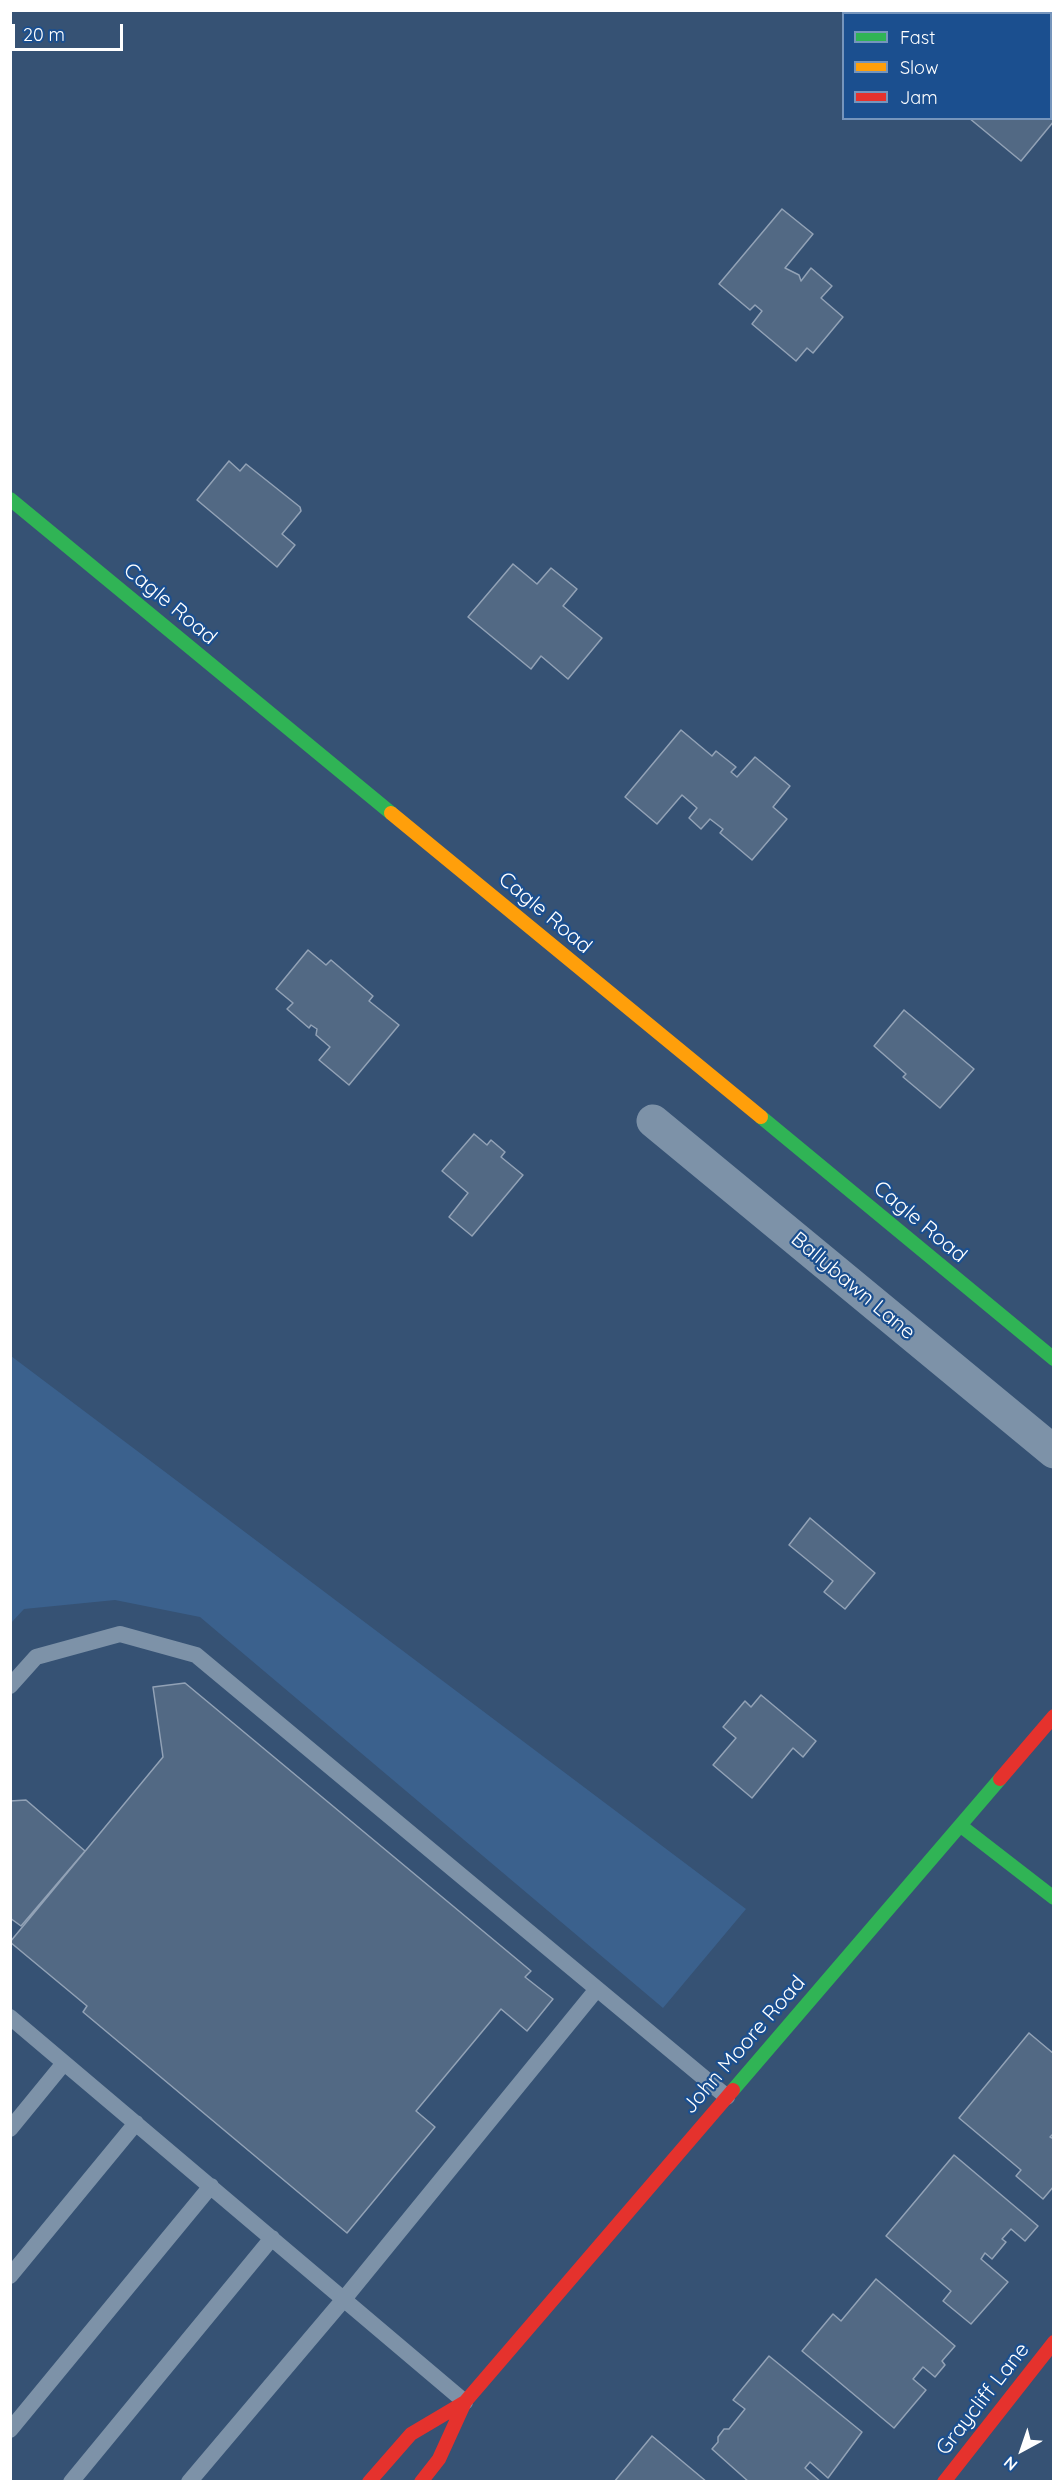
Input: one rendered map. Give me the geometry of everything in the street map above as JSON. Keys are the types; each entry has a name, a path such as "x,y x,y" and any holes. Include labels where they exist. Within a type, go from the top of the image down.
{"street":[{"name":"Cagle Road","path":"10,499 1053,1359"},
{"name":"Ballybawn Lane","path":"653,1121 1053,1452"},
{"name":"John Moore Road","path":"421,2481 439,2459 465,2402 1053,1716"},
{"path":"961,1826 1053,1898"},
{"name":"Graycliff Lane","path":"944,2481 1053,2342"},
{"name":"John Moore Road","path":"369,2481 411,2434 465,2402"}],"lane":[{"path":"10,1686 36,1657 120,1634 196,1655 727,2097"},
{"path":"189,2481 344,2299 597,1989"},
{"path":"10,2017 465,2402"},
{"path":"10,2128 64,2063"},
{"path":"10,2276 136,2123"},
{"path":"10,2430 211,2186"},
{"path":"71,2481 272,2238"}],"water":[{"path":"11,1356 746,1909 663,2008 200,1617 115,1600 24,1609 11,1623"}],"building":[{"path":"1052,40 1054,41 1054,121 1021,161 971,120 1052,120"},
{"path":"782,209 813,234 785,268 799,275 801,281 811,268 832,286 821,298 843,317 813,353 807,348 796,361 752,324 762,311 755,305 750,310 719,284"},
{"path":"229,461 240,471 246,464 300,507 301,511 282,534 295,545 277,567 197,500"},
{"path":"513,564 537,584 551,568 577,589 563,606 602,638 568,679 541,656 531,669 468,617"},
{"path":"681,730 712,756 716,751 736,767 731,772 737,777 755,757 790,786 773,807 787,819 752,860 720,833 723,829 710,819 701,829 689,818 697,808 682,795 657,824 625,797"},
{"path":"308,950 326,965 331,960 373,996 369,1001 399,1025 349,1085 319,1060 330,1047 316,1035 317,1029 311,1025 309,1028 287,1009 293,1003 276,989"},
{"path":"904,1010 974,1069 940,1108 903,1077 906,1074 874,1046"},
{"path":"474,1134 487,1145 491,1140 505,1152 501,1157 523,1175 472,1236 449,1217 468,1193 442,1171"},
{"path":"810,1518 875,1573 845,1609 824,1592 833,1581 789,1545"},
{"path":"185,1683 531,1971 525,1977 553,1999 527,2031 501,2009 416,2111 435,2127 347,2233 83,2012 87,2006 10,1942 163,1757 153,1687"},
{"path":"761,1695 816,1741 803,1757 793,1748 752,1798 713,1765 736,1738 723,1727 745,1701 751,1707"},
{"path":"26,1800 85,1851 21,1926 10,1918 10,1801"},
{"path":"1029,2033 1054,2054 1054,2133 1050,2137 1054,2139 1054,2186 1043,2199 1016,2176 1021,2170 959,2118"},
{"path":"954,2155 1038,2226 1025,2241 1011,2229 1002,2239 1006,2242 992,2259 985,2253 981,2259 1008,2282 971,2324 943,2301 951,2291 886,2236"},
{"path":"876,2279 955,2346 942,2361 945,2365 935,2377 923,2367 913,2379 926,2390 894,2428 802,2351 833,2314 841,2321"},
{"path":"769,2356 862,2432 828,2478 810,2462 805,2468 821,2482 749,2482 712,2449 724,2429 729,2429 745,2409 733,2400"},
{"path":"652,2436 707,2482 614,2482"}],"traffic: fast":[{"path":"10,499 391,813"},
{"path":"761,1117 1054,1359"},
{"path":"733,2090 1000,1779"},
{"path":"961,1826 1054,1898"}],"traffic: slow":[{"path":"391,813 761,1117"}],"traffic: jam":[{"path":"1000,1779 1054,1716"},
{"path":"421,2482 439,2459 465,2402 733,2090"},
{"path":"944,2482 1054,2342"},
{"path":"369,2482 411,2434 465,2402"}]}
